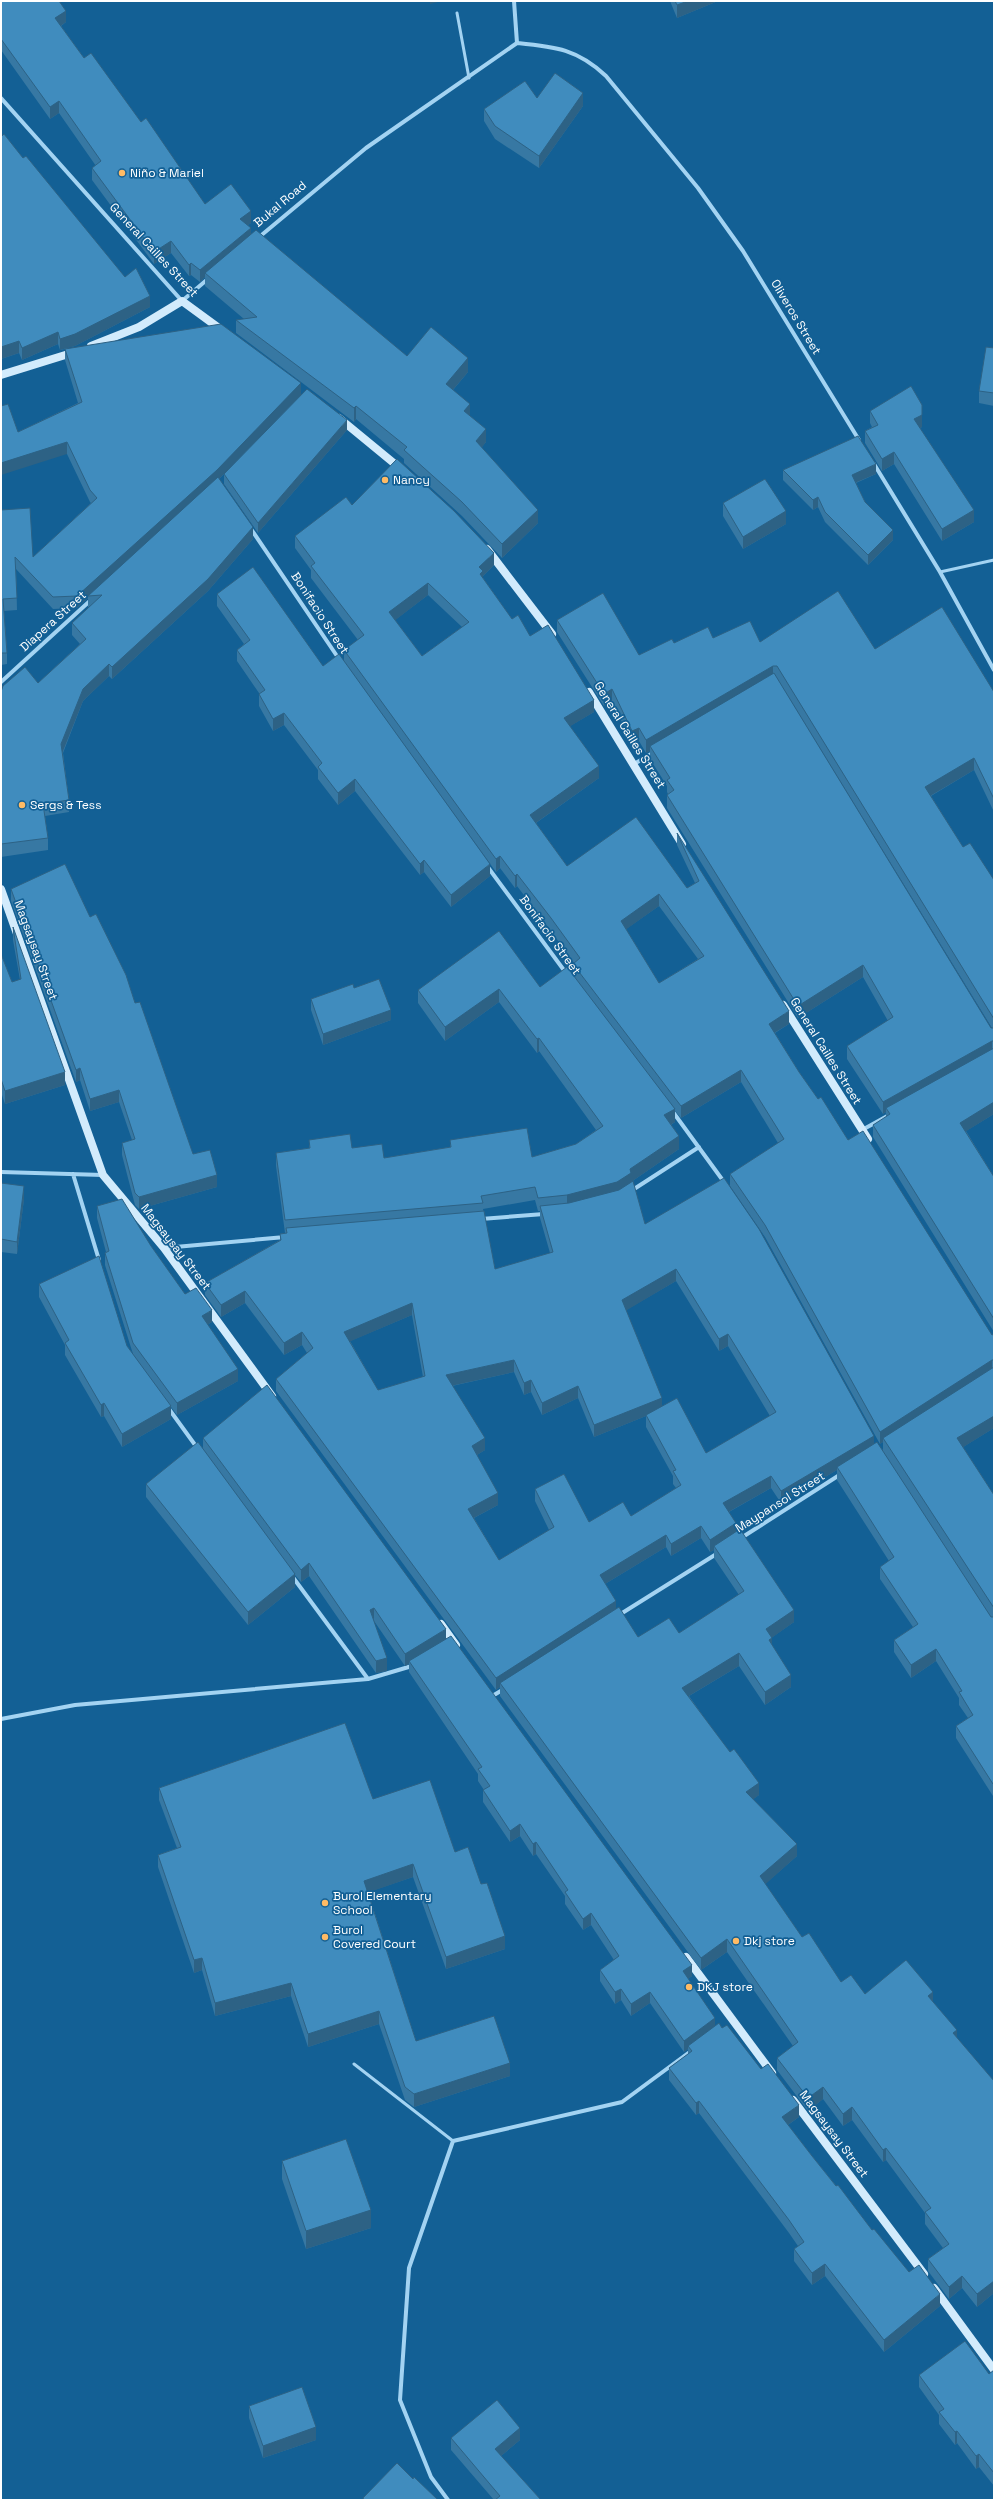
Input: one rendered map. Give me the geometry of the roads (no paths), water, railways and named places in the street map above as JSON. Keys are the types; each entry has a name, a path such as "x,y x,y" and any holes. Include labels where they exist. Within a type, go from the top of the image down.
{"street":[{"path":"514,1 517,43"},
{"name":"Bukal Road","path":"256,240 366,148 469,78 517,43"},
{"name":"Oliveros Street","path":"517,43 556,47 577,54 590,61 606,76 698,188 743,251 862,445"},
{"name":"General Cailles Street","path":"1,98 182,301 232,338"},
{"path":"1,375 95,345 138,327 182,301 213,275"},
{"path":"332,413 411,477"},
{"path":"870,458 940,572 994,670"},
{"name":"Bonifacio Street","path":"247,523 293,589 344,667"},
{"path":"478,540 494,556 558,643"},
{"name":"Diapera Street","path":"1,682 94,598"},
{"name":"General Cailles Street","path":"583,683 689,855"},
{"path":"634,764 661,748"},
{"name":"Bonifacio Street","path":"482,859 571,980"},
{"name":"Magsaysay Street","path":"1,889 103,1175 164,1248 276,1401"},
{"name":"General Cailles Street","path":"778,996 875,1150"},
{"path":"671,1110 699,1146 726,1186"},
{"path":"862,1130 897,1111"},
{"path":"624,1195 699,1146"},
{"path":"1,1172 103,1175"},
{"path":"73,1174 101,1265"},
{"path":"472,1220 552,1213"},
{"path":"164,1248 289,1237"},
{"path":"167,1407 200,1451"},
{"name":"Maypansol Street","path":"733,1543 846,1471"},
{"path":"613,1619 720,1552"},
{"path":"289,1571 368,1679"},
{"path":"435,1617 451,1643 463,1653"},
{"path":"1,1719 75,1705 368,1679 408,1669 415,1665"},
{"path":"494,1695 507,1687"},
{"path":"681,1951 729,2023 780,2082"},
{"path":"448,2500 431,2477 400,2400 409,2268 453,2141 622,2102 696,2048"},
{"name":"Magsaysay Street","path":"789,2095 994,2370"}],"lane":[{"path":"457,13 469,78"},
{"path":"940,572 994,560"},
{"path":"354,2064 453,2141"}],"place":[{"name":"Niño & Mariel","path":"122,173"},
{"name":"Nancy","path":"385,480"},
{"name":"Sergs & Tess","path":"22,805"},
{"name":"Burol Elementary School","path":"325,1903"},
{"name":"Burol Covered Court","path":"325,1937"},
{"name":"Dkj store","path":"736,1941"},
{"name":"DKJ store","path":"689,1987"}]}
